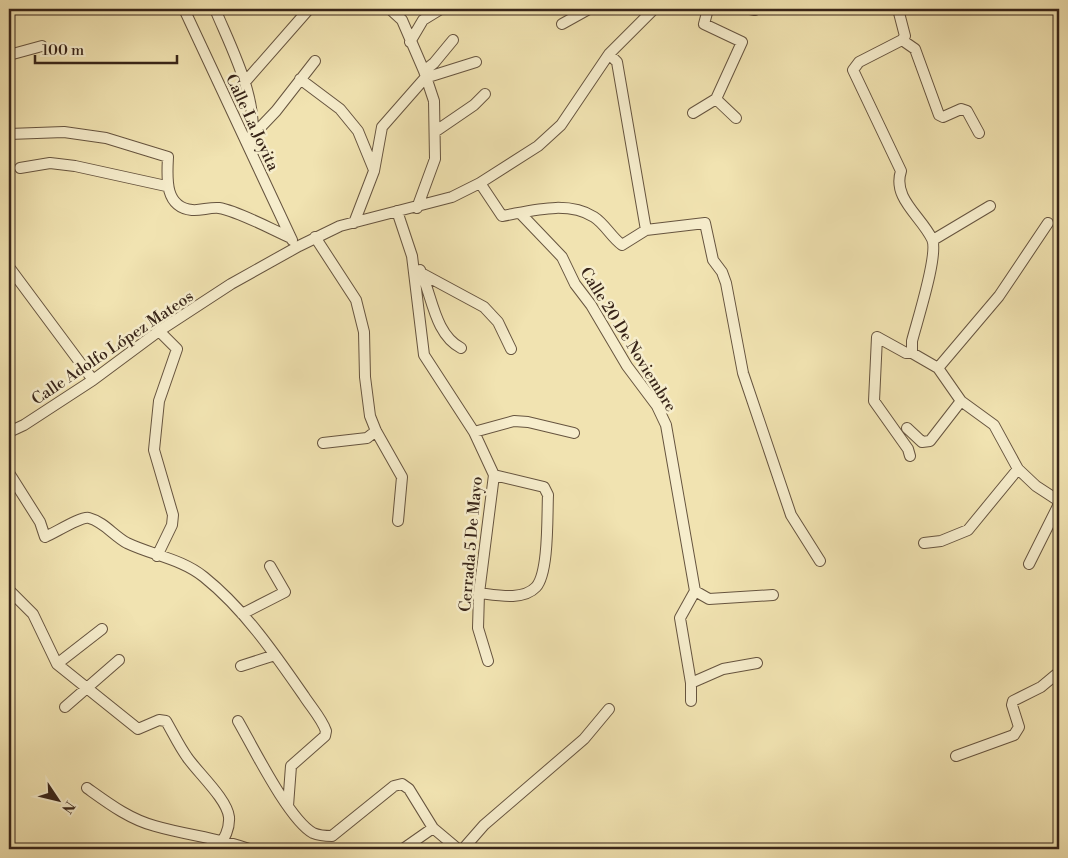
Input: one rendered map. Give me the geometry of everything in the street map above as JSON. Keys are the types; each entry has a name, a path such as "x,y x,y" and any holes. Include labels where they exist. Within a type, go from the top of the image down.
{"street":[{"name":"Calle La Joyita","path":"184,9 295,242"},
{"path":"215,9 245,82 254,133 250,149"},
{"path":"245,82 309,9"},
{"path":"390,9 402,20 434,101 435,159 417,208"},
{"path":"410,42 423,20 441,9"},
{"path":"562,24 589,9"},
{"name":"Calle Adolfo López Mateos","path":"9,432 24,425 93,380 159,331 295,242 316,237 340,226 397,211 417,208 452,197 480,183 538,146 561,125 609,54 654,9"},
{"path":"693,113 716,99 742,42 704,24 708,9"},
{"path":"898,9 905,30 905,36 902,40 859,62 853,70 901,171 898,182 900,192 933,240 933,259 912,341 912,353"},
{"path":"354,222 374,171 382,127 453,40"},
{"path":"902,40 915,49 939,115 943,116 961,110 966,112 979,133"},
{"path":"9,55 42,46"},
{"path":"609,54 617,62 646,230"},
{"path":"254,133 276,111 315,61"},
{"path":"424,74 476,62"},
{"path":"300,79 340,109 358,131 374,171"},
{"path":"436,131 474,106 485,94"},
{"path":"716,99 736,118"},
{"path":"9,134 64,132 106,138 168,157 166,186 174,202 182,209 194,211 219,208 295,242"},
{"path":"20,168 50,163 75,166 166,186"},
{"path":"480,183 502,216 553,208 576,210 594,217 622,245 646,230 705,224 713,260 722,272 726,283 743,373 791,515 820,562"},
{"path":"933,240 990,206"},
{"name":"Cerrada 5 De Mayo","path":"397,211 412,256 424,355 474,432 494,475 479,593 478,628 488,661"},
{"name":"Calle 20 De Noviembre","path":"520,213 562,257 575,284 591,304 627,366 657,406 666,425 694,591"},
{"path":"938,368 999,296 1048,223"},
{"path":"316,237 356,300 364,332 364,377 370,416 376,431 402,477 398,521"},
{"path":"412,256 421,273 440,325 452,343 461,348"},
{"path":"9,267 93,380"},
{"path":"421,273 484,307 498,322 511,349"},
{"path":"157,556 172,526 173,514 154,450 159,400 177,348 159,331"},
{"path":"910,456 908,449 874,401 877,337 906,353 912,353 938,368 960,401 994,425 1018,469 1036,486 1059,502 1029,564"},
{"path":"907,428 922,442 930,441 960,401"},
{"path":"474,432 514,421 528,422 574,433"},
{"path":"323,443 367,438 376,431"},
{"path":"924,543 941,542 968,530 1018,469"},
{"path":"9,473 40,522 44,537 61,532 76,520 88,518 101,524 126,542 157,556 177,562 203,576 242,614 275,655 324,726 325,736 291,766 288,806"},
{"path":"479,593 510,596 527,592 536,587 543,574 548,495 544,486 494,475"},
{"path":"242,614 285,592 270,566"},
{"path":"9,590 33,614 57,664 138,729 159,720 166,721 187,757 225,805 229,817 224,840 217,849"},
{"path":"691,701 691,683 680,618 694,591 709,599 773,595"},
{"path":"57,664 102,629"},
{"path":"241,666 275,655"},
{"path":"65,707 118,660"},
{"path":"691,683 723,669 757,663"},
{"path":"956,756 1014,735 1019,727 1012,705 1013,701 1041,687 1059,672"},
{"path":"463,849 484,825 584,739 609,709"},
{"path":"238,721 288,806 313,833 322,836 332,836 394,786 402,784 408,788 433,828 458,849"},
{"path":"87,788 122,812 153,826 224,840 249,849"},
{"path":"403,849 433,828"}]}
